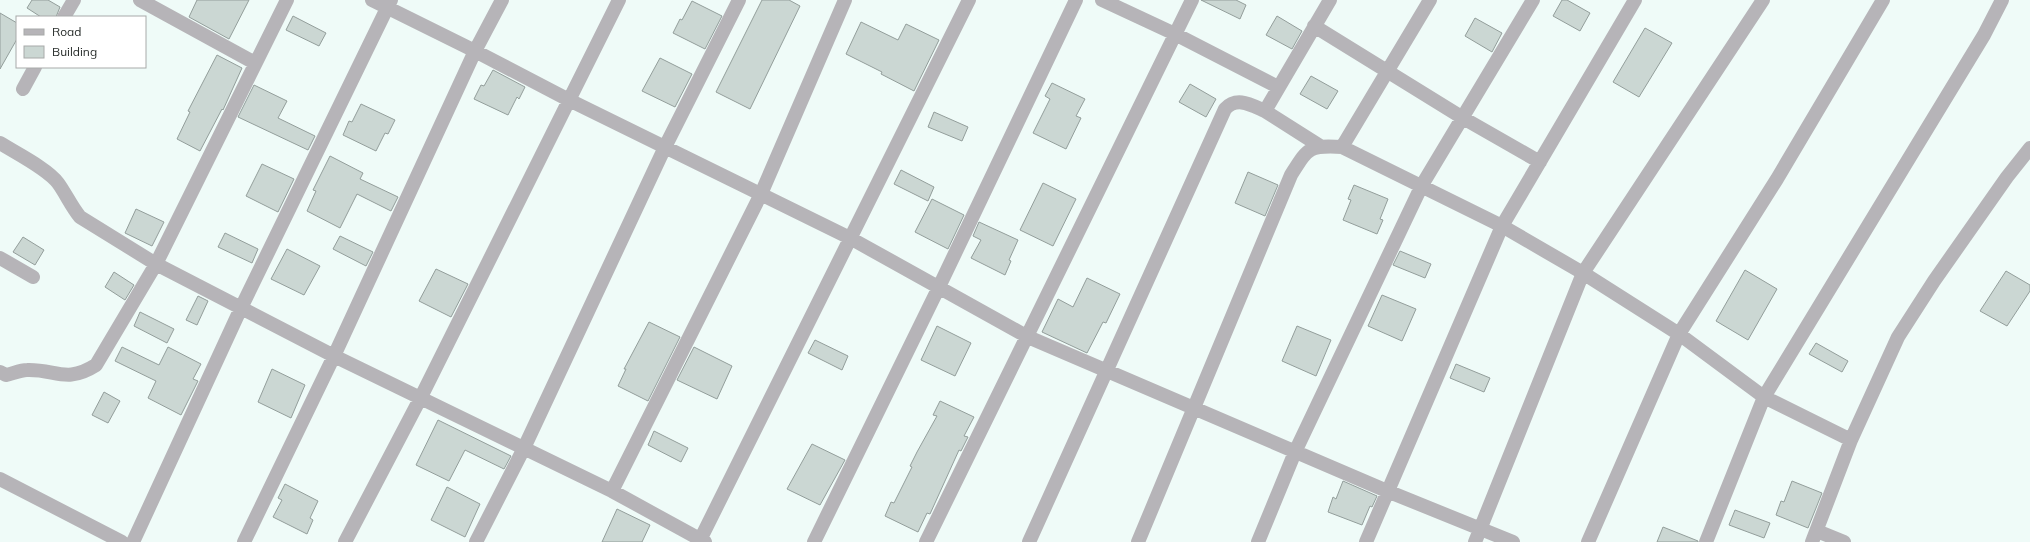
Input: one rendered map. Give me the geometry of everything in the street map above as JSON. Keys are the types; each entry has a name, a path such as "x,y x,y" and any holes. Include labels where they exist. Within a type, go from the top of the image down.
{"street":[{"path":"65,16 74,0"},
{"path":"140,0 254,63"},
{"path":"0,372 6,375 26,370 64,375 83,373 96,365 156,264 254,63 288,0"},
{"path":"372,0 389,4 569,100 850,238 938,289 1028,337 1106,372 1195,407 1387,491 1513,542"},
{"path":"244,542 334,356 475,51 502,0"},
{"path":"345,542 421,397 619,0"},
{"path":"476,542 524,448 665,146 739,0"},
{"path":"612,491 761,194 845,0"},
{"path":"0,143 36,165 58,182 72,207 80,217 156,264 334,356 612,491 701,541 969,0"},
{"path":"814,542 938,289 1076,0"},
{"path":"1102,0 1175,34 1278,87"},
{"path":"926,542 1028,337 1192,0"},
{"path":"1266,111 1278,87 1330,0"},
{"path":"1342,147 1430,0"},
{"path":"1258,542 1295,452 1422,185 1533,0"},
{"path":"1366,542 1502,226 1635,0"},
{"path":"1475,542 1583,273 1763,0"},
{"path":"1588,542 1679,334 1777,179 1883,0"},
{"path":"1706,542 1764,397 1984,35 2002,0"},
{"path":"133,542 241,308 389,4"},
{"path":"1314,26 1462,118 1540,162"},
{"path":"23,89 34,68"},
{"path":"1029,542 1192,179 1225,110 1234,102 1241,102 1266,111 1320,146"},
{"path":"1138,542 1291,176 1308,150 1320,146 1342,147 1422,185 1502,226 1583,273 1679,334 1764,397 1851,440"},
{"path":"1844,542 1815,536 1851,440 1898,337 1934,281 2007,177 2030,148"},
{"path":"0,258 33,277"},
{"path":"0,479 122,542"}],"building":[{"path":"32,0 48,0 60,7 56,16 39,16 27,8"},
{"path":"197,0 249,0 229,39 189,17"},
{"path":"762,0 789,0 800,6 750,109 716,92"},
{"path":"1201,0 1236,0 1246,5 1240,19"},
{"path":"1562,0 1567,0 1590,13 1580,31 1553,16"},
{"path":"692,1 722,16 705,49 673,33"},
{"path":"0,13 16,22 16,41 0,69"},
{"path":"293,16 326,33 319,46 286,30"},
{"path":"1277,16 1302,31 1292,49 1266,35"},
{"path":"1475,18 1502,33 1492,52 1465,36"},
{"path":"861,22 898,40 906,24 939,40 914,91 881,74 882,72 846,54"},
{"path":"1645,28 1672,43 1639,97 1613,82"},
{"path":"217,55 242,68 223,110 222,109 200,151 177,139 190,112 188,111"},
{"path":"660,58 692,74 675,107 642,91"},
{"path":"493,70 525,87 519,99 517,97 508,115 474,99 481,85 484,86"},
{"path":"1311,76 1338,91 1327,109 1300,94"},
{"path":"1052,83 1085,99 1076,116 1081,118 1066,149 1033,133 1050,99 1045,96"},
{"path":"1190,84 1216,99 1206,117 1179,102"},
{"path":"254,85 287,101 278,118 315,136 308,150 238,117"},
{"path":"361,104 395,120 388,134 385,133 376,151 343,135 349,121 352,122"},
{"path":"934,112 968,127 962,141 928,127"},
{"path":"330,156 363,173 360,179 398,197 391,211 357,194 340,228 307,211 316,191 313,190"},
{"path":"262,164 294,179 278,212 246,196"},
{"path":"901,170 934,187 928,201 894,184"},
{"path":"1248,172 1278,185 1265,216 1235,203"},
{"path":"1043,183 1076,199 1053,246 1020,230"},
{"path":"1354,185 1388,199 1380,219 1383,220 1377,234 1343,220 1351,200 1348,199"},
{"path":"932,199 964,215 948,249 915,232"},
{"path":"136,209 164,222 152,246 125,233"},
{"path":"979,222 1018,240 1009,260 1011,261 1005,275 971,258 981,240 973,236"},
{"path":"225,233 258,249 252,263 218,247"},
{"path":"340,236 373,252 366,266 333,249"},
{"path":"23,237 44,250 35,265 13,252"},
{"path":"287,249 320,266 304,295 271,279"},
{"path":"1400,251 1431,264 1425,278 1393,265"},
{"path":"436,269 468,284 451,317 419,301"},
{"path":"1745,270 1777,289 1748,340 1716,321"},
{"path":"2006,271 2030,285 2030,291 2007,326 1980,311"},
{"path":"114,272 134,285 125,300 105,287"},
{"path":"1087,278 1120,294 1106,323 1103,322 1087,353 1042,332 1058,299 1073,307"},
{"path":"1382,295 1416,309 1402,341 1368,326"},
{"path":"198,296 208,301 197,325 186,320"},
{"path":"140,312 174,329 167,343 134,326"},
{"path":"649,322 680,337 648,401 618,386 626,369 624,369"},
{"path":"937,326 971,343 955,376 921,360"},
{"path":"1297,326 1331,340 1316,376 1282,361"},
{"path":"815,340 848,356 842,370 808,353"},
{"path":"1816,343 1848,361 1842,372 1809,354"},
{"path":"122,347 159,365 168,347 201,364 193,379 198,381 181,415 148,398 156,381 115,361"},
{"path":"694,347 732,366 717,399 677,380"},
{"path":"1456,364 1490,378 1484,392 1450,378"},
{"path":"272,369 305,385 291,418 258,402"},
{"path":"104,392 120,401 108,423 92,415"},
{"path":"940,401 974,417 964,436 968,437 961,451 959,450 930,514 927,513 918,532 885,516 891,502 894,503 912,467 910,466 937,416 933,415"},
{"path":"438,420 511,456 504,469 465,450 449,481 416,465"},
{"path":"654,431 688,448 681,462 648,445"},
{"path":"812,444 845,460 820,505 787,489"},
{"path":"1343,481 1377,496 1372,507 1370,506 1362,525 1328,512 1333,497 1336,499"},
{"path":"1792,481 1822,493 1808,528 1776,515 1781,501 1784,502"},
{"path":"285,484 318,501 310,518 313,520 307,534 273,517 282,500 278,498"},
{"path":"447,487 480,504 465,537 431,520"},
{"path":"617,509 650,525 642,542 602,542"},
{"path":"1735,510 1770,523 1764,538 1729,525"},
{"path":"1663,527 1698,541 1698,542 1657,542"}]}
